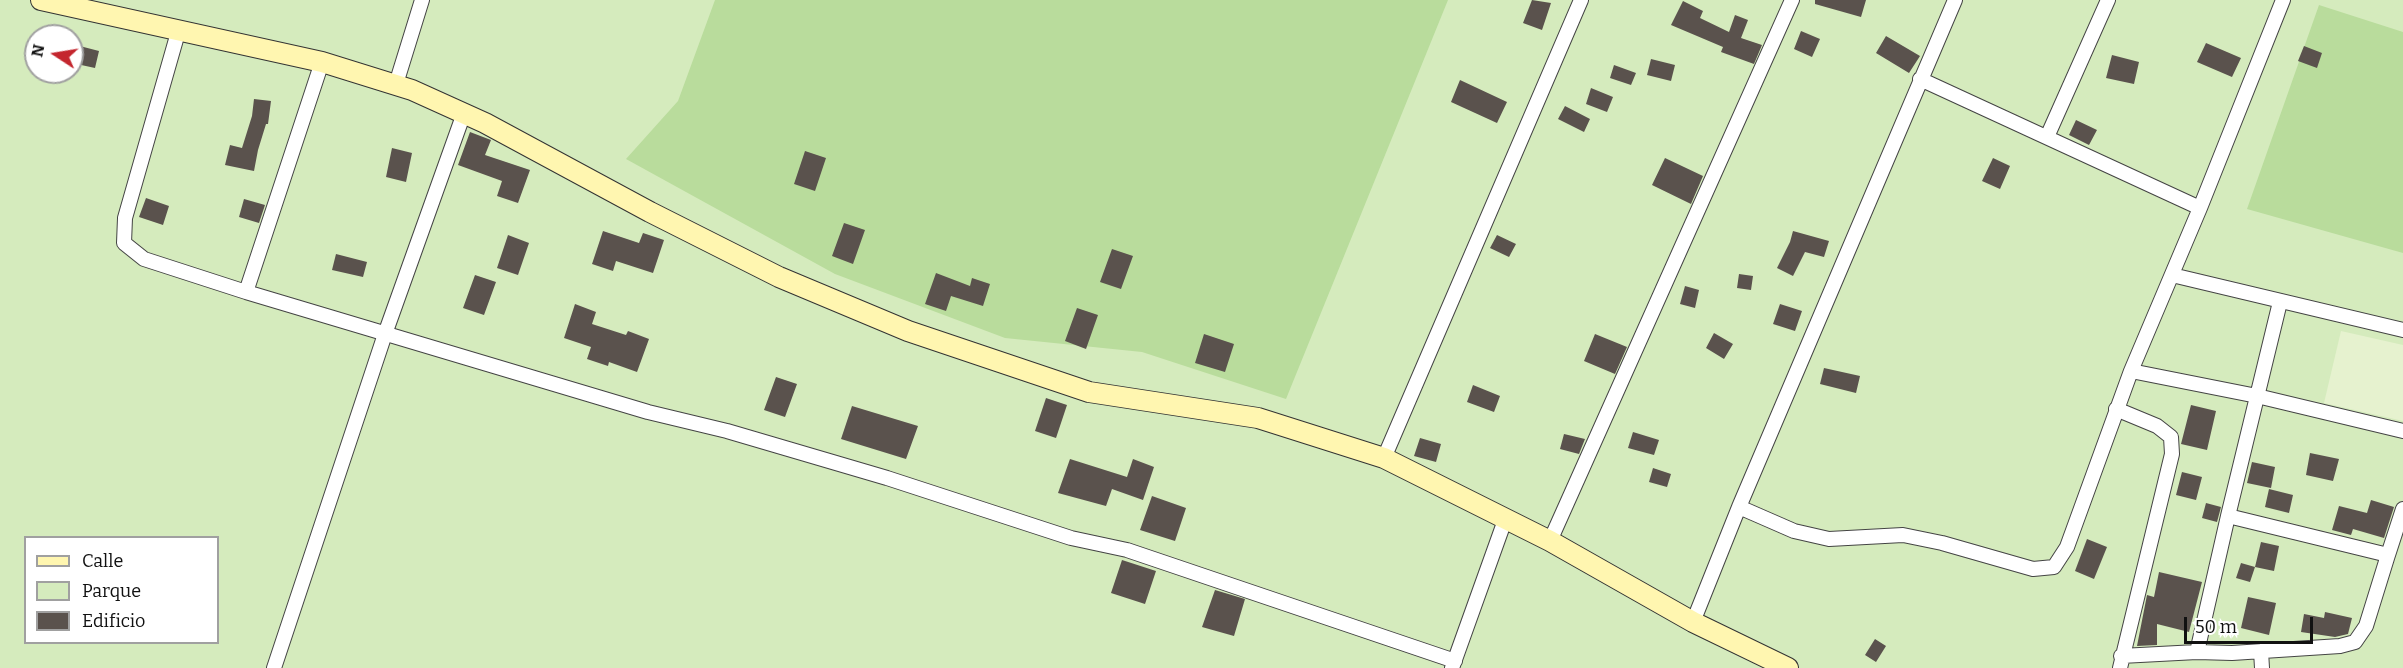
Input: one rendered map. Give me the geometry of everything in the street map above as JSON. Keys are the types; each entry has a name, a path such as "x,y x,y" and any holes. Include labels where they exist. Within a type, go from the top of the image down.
{"street":[{"path":"41,0 322,62 396,84 464,113 779,277 908,332 1089,392 1257,418 1384,458 1550,541 1693,622 1788,668"},
{"path":"396,84 422,0"},
{"path":"1384,458 1581,0"},
{"path":"1550,541 1792,0"},
{"path":"1693,622 1739,507 1955,0"},
{"path":"2047,137 2108,0"},
{"path":"1739,507 1794,531 1829,538 1903,535 1942,543 2033,569 2054,567 2067,548 2116,409 2283,0"},
{"path":"179,29 125,218 124,243 144,259 246,292 648,412 727,431 887,478 1071,538 1127,550 1454,665 1505,520"},
{"path":"246,292 322,62"},
{"path":"1920,79 2200,208"},
{"path":"274,668 386,334 464,113"},
{"path":"2172,275 2403,330"},
{"path":"2197,651 2280,302"},
{"path":"2131,371 2256,396 2403,431"},
{"path":"2116,409 2157,426 2171,437 2172,453 2121,662 2197,651 2232,653 2340,646 2355,642 2366,626 2403,509"},
{"path":"2228,516 2388,555"},
{"path":"2261,651 2262,668"},
{"path":"2232,653 2232,668"}],"green space":[{"path":"0,0 2403,0 2403,668 0,668"},
{"path":"715,0 1448,0 1286,399 1142,352 1005,338 835,274 626,159 678,101"},
{"path":"2319,5 2403,32 2403,253 2247,209"},
{"path":"2341,331 2403,345 2403,421 2324,403"}],"building":[{"path":"1532,0 1551,3 1542,30 1523,23"},
{"path":"1815,0 1866,0 1861,17 1815,4"},
{"path":"1683,1 1703,11 1700,18 1729,32 1735,15 1748,20 1741,38 1762,45 1754,64 1721,52 1723,47 1671,25"},
{"path":"1801,31 1820,39 1812,57 1794,49"},
{"path":"1886,36 1920,56 1909,73 1876,53"},
{"path":"2206,43 2241,58 2232,77 2197,62"},
{"path":"2304,46 2322,53 2317,68 2298,61"},
{"path":"84,47 99,51 95,68 84,66"},
{"path":"2112,55 2139,62 2134,84 2106,78"},
{"path":"1651,59 1675,65 1671,81 1647,75"},
{"path":"1614,65 1636,73 1631,85 1610,78"},
{"path":"1460,80 1507,102 1497,123 1451,102"},
{"path":"1591,88 1613,97 1607,112 1586,104"},
{"path":"254,99 271,101 268,124 266,124 258,150 254,171 225,165 230,145 242,148 252,116"},
{"path":"1565,106 1590,119 1584,132 1558,119"},
{"path":"2076,120 2097,130 2089,145 2069,135"},
{"path":"470,132 491,140 485,155 530,170 518,203 497,196 502,181 458,165"},
{"path":"392,148 412,153 406,182 386,177"},
{"path":"805,151 826,158 815,191 794,184"},
{"path":"1665,158 1703,176 1691,204 1652,185"},
{"path":"1993,158 2010,166 2000,189 1982,181"},
{"path":"146,198 169,206 163,225 139,217"},
{"path":"244,199 265,205 259,223 239,217"},
{"path":"844,223 865,230 853,264 832,256"},
{"path":"603,231 639,243 643,233 664,240 653,273 616,261 613,271 592,264"},
{"path":"1793,231 1829,241 1824,257 1805,252 1793,276 1777,268"},
{"path":"508,235 529,243 518,275 497,268"},
{"path":"1497,235 1516,244 1509,257 1490,248"},
{"path":"1112,249 1133,256 1121,289 1100,282"},
{"path":"336,254 367,262 363,277 332,270"},
{"path":"936,273 970,286 972,278 990,284 983,306 951,296 946,311 925,304"},
{"path":"1739,274 1753,276 1751,290 1737,288"},
{"path":"475,275 496,282 484,315 463,308"},
{"path":"1685,286 1699,290 1695,308 1680,304"},
{"path":"575,304 596,312 592,324 626,335 628,331 649,339 637,372 609,362 608,366 587,359 591,347 564,338"},
{"path":"1780,304 1802,311 1795,331 1773,324"},
{"path":"1077,308 1098,315 1086,349 1065,341"},
{"path":"1714,333 1733,344 1724,359 1706,348"},
{"path":"1204,334 1234,344 1225,372 1195,363"},
{"path":"1595,334 1627,347 1615,374 1584,361"},
{"path":"1824,368 1860,376 1856,393 1820,384"},
{"path":"776,377 797,384 785,417 764,410"},
{"path":"1473,385 1500,396 1494,412 1467,402"},
{"path":"1046,398 1067,405 1056,438 1035,431"},
{"path":"2191,405 2216,411 2207,450 2181,444"},
{"path":"852,406 918,426 906,459 841,439"},
{"path":"1633,432 1659,440 1654,455 1628,448"},
{"path":"1564,434 1585,439 1579,454 1560,449"},
{"path":"1420,438 1441,444 1436,462 1414,456"},
{"path":"2310,453 2339,459 2333,481 2306,475"},
{"path":"1070,459 1127,477 1133,459 1154,467 1143,500 1112,489 1106,506 1058,493"},
{"path":"2252,462 2275,467 2271,488 2247,483"},
{"path":"1653,468 1671,474 1667,487 1649,482"},
{"path":"2182,472 2202,477 2196,500 2176,495"},
{"path":"2269,489 2293,495 2289,513 2265,507"},
{"path":"1152,496 1186,508 1175,541 1140,530"},
{"path":"2371,500 2394,507 2384,538 2353,529 2351,535 2332,530 2339,506 2367,513"},
{"path":"2206,503 2221,507 2217,522 2202,518"},
{"path":"2087,539 2107,547 2094,579 2075,571"},
{"path":"2261,542 2279,546 2274,571 2255,567"},
{"path":"1122,560 1156,571 1145,604 1111,593"},
{"path":"2241,563 2255,567 2250,582 2236,578"},
{"path":"2159,572 2202,582 2189,632 2157,624 2157,645 2137,646 2147,595 2154,597"},
{"path":"1215,590 1245,599 1234,636 1202,627"},
{"path":"2248,597 2276,603 2269,635 2241,628"},
{"path":"2325,612 2352,618 2348,634 2335,637 2301,632 2304,614 2324,618"},
{"path":"1875,639 1886,646 1876,662 1865,655"}]}
